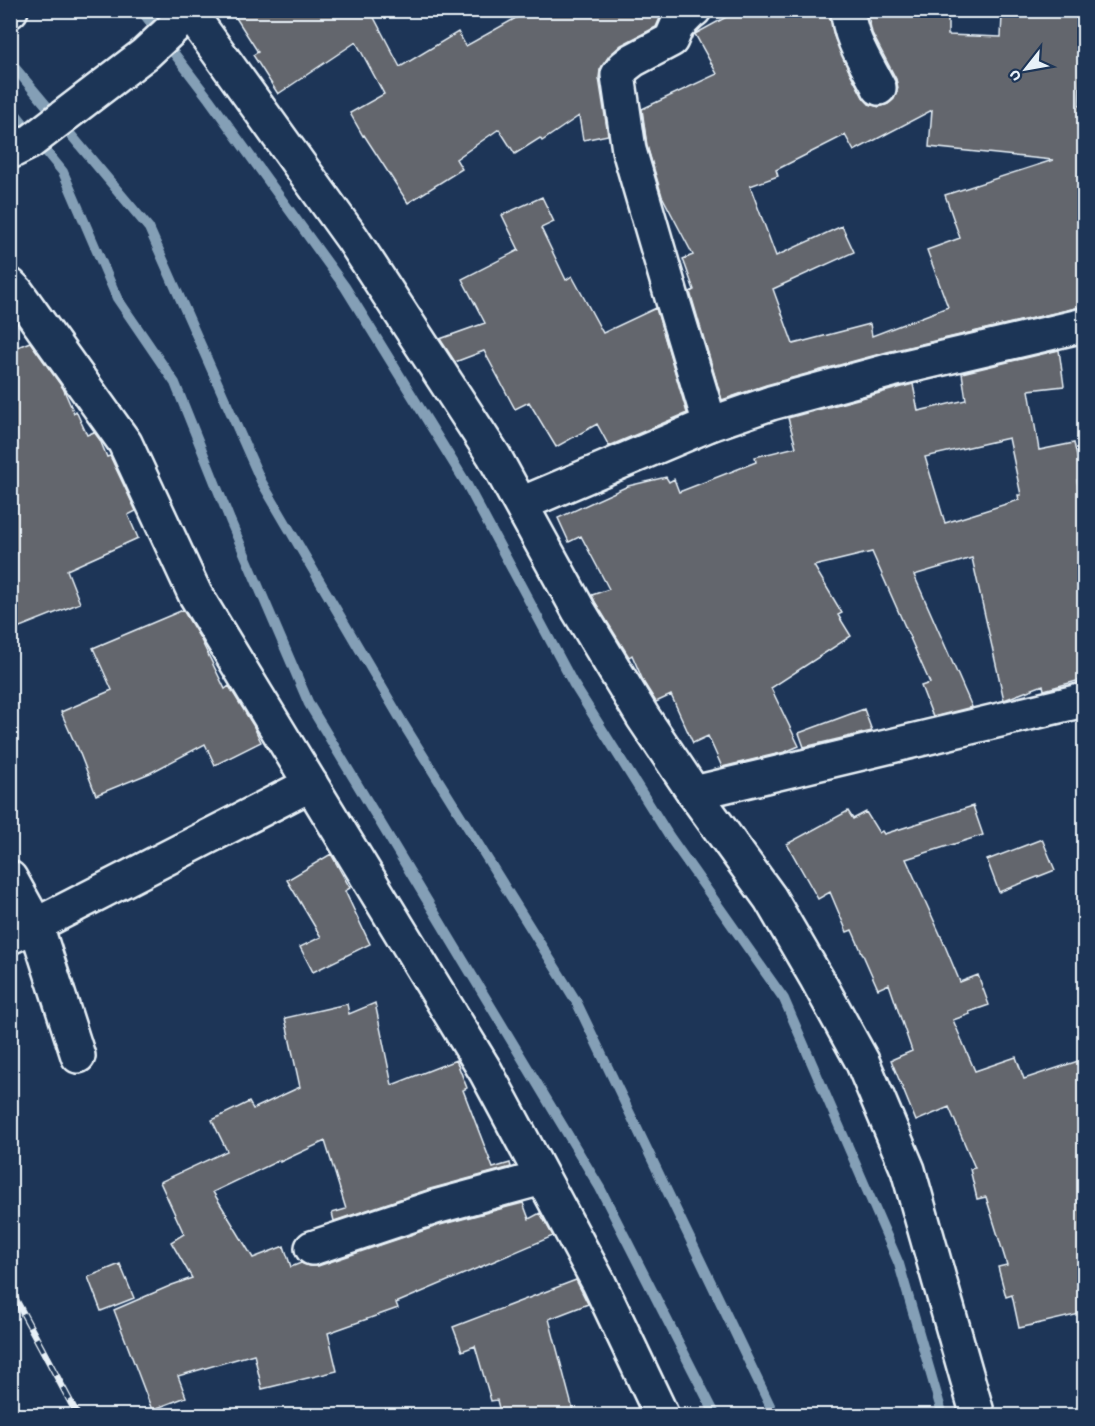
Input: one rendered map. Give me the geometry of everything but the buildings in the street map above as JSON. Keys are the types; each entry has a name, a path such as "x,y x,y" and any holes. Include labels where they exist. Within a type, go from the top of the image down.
{"street":[{"path":"694,10 677,26 671,40 633,60 618,75 629,150 710,424"},
{"path":"848,10 848,21 855,39 879,88"},
{"path":"10,152 30,142 145,54 183,17 352,238 494,456 585,620 643,717 694,793 770,898 817,979 862,1061 908,1170 978,1416"},
{"path":"16,303 125,443 195,594 486,1072 599,1283 662,1416"},
{"path":"521,504 710,424 771,403 892,369 1084,325"},
{"path":"694,793 1084,699"},
{"path":"23,931 311,784"},
{"path":"10,878 23,931 78,1056"},
{"path":"312,1248 435,1207 542,1178"}],"waterway":[{"path":"141,10 209,99 345,287 466,483 573,683 669,836 784,999 899,1264 943,1416"},
{"path":"10,62 149,228 261,481 404,725 576,1001 775,1416"},
{"path":"10,107 63,172 117,298 175,383 230,520 309,704 600,1188 716,1416"}],"railway":[{"path":"10,1289 78,1416"}]}
